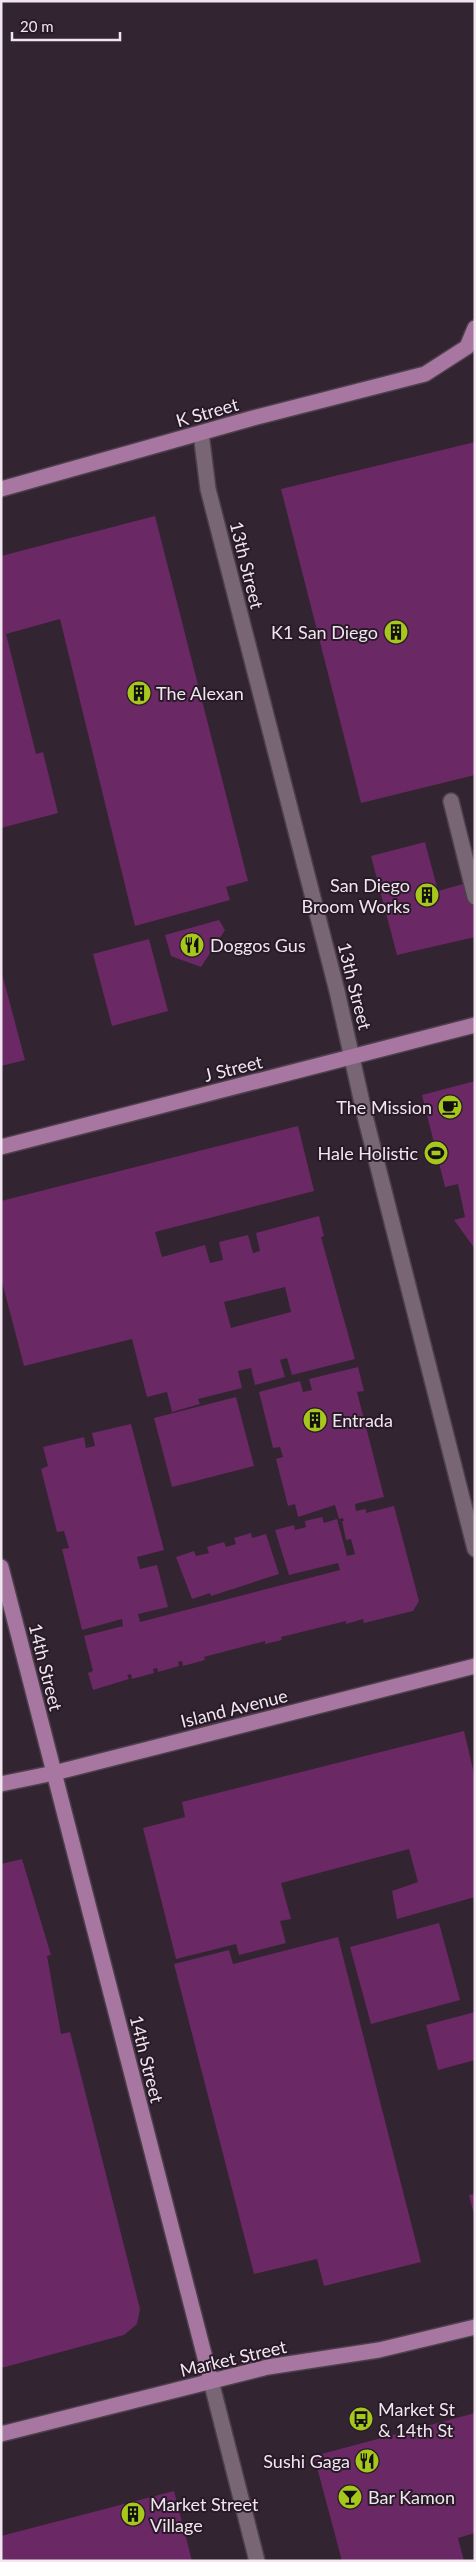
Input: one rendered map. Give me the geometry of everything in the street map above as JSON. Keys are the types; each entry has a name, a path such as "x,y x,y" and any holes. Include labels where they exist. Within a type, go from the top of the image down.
{"main road":[{"name":"K Street","path":"1,489 201,433 425,374 467,347 475,328"},
{"name":"J Street","path":"1,1147 475,1025"},
{"name":"14th Street","path":"1,1567 211,2381"},
{"name":"Island Avenue","path":"1,1784 54,1773 475,1666"},
{"name":"Market Street","path":"1,2434 268,2367 379,2350 475,2327"}],"street":[{"name":"13th Street","path":"201,433 208,489 353,1056 365,1116 475,1549"},
{"path":"452,801 475,897"},
{"name":"14th Street","path":"211,2381 257,2561"}],"building":[{"name":"K1 San Diego","path":"475,442 475,775 361,803 281,489"},
{"name":"The Alexan","path":"155,516 248,881 226,887 230,900 135,926 60,619 6,634 36,754 43,752 58,813 1,828 1,556"},
{"name":"San Diego Broom Works","path":"425,842 438,891 470,882 475,900 475,937 397,955 371,856"},
{"name":"Doggos Gus","path":"219,920 225,930 201,967 171,956 165,935"},
{"path":"149,939 168,1011 112,1026 93,954"},
{"path":"1,970 25,1060 1,1066"},
{"path":"475,1081 475,1249 454,1220 465,1217 458,1184 445,1187 422,1095"},
{"path":"298,1126 314,1191 155,1232 162,1257 205,1245 210,1263 223,1260 219,1242 248,1235 253,1253 260,1251 256,1233 319,1216 324,1236 321,1237 355,1359 292,1375 287,1358 280,1360 285,1377 255,1385 251,1368 238,1371 242,1388 198,1399 200,1404 172,1412 167,1392 147,1397 132,1339 24,1366 1,1278 1,1201","holes":["285,1287 291,1312 231,1328 224,1302"]},
{"path":"358,1367 364,1391 357,1392 384,1497 355,1504 356,1511 366,1509 366,1513 394,1506 419,1601 413,1611 364,1623 363,1619 346,1624 346,1621 281,1637 282,1640 265,1644 265,1641 204,1657 205,1660 183,1666 182,1661 178,1662 179,1666 158,1672 157,1668 153,1669 154,1673 132,1679 131,1674 127,1675 129,1679 93,1690 88,1673 93,1671 84,1636 123,1626 122,1619 82,1630 62,1549 69,1548 64,1531 57,1532 41,1469 48,1466 43,1447 84,1437 86,1448 95,1446 92,1433 131,1424 164,1550 137,1557 140,1569 157,1565 168,1607 138,1614 140,1622 340,1570 338,1563 289,1575 275,1530 294,1525 295,1530 306,1527 305,1521 322,1517 324,1523 337,1519 347,1556 355,1554 351,1539 346,1540 342,1521 344,1521 343,1518 339,1519 335,1505 298,1517 295,1504 288,1506 276,1459 283,1457 280,1447 273,1448 259,1392 300,1381 303,1392 312,1390 309,1379"},
{"path":"236,1397 254,1466 172,1487 154,1418"},
{"path":"251,1533 252,1538 266,1534 279,1574 211,1596 210,1593 192,1599 176,1557 194,1551 196,1556 209,1553 207,1547 224,1542 226,1547 236,1544 234,1538"},
{"path":"464,1731 475,1778 475,1897 397,1919 392,1891 418,1882 409,1849 281,1883 291,1919 280,1921 286,1943 239,1955 236,1944 176,1959 143,1828 185,1817 182,1802"},
{"path":"22,1859 51,1955 47,1956 61,2034 70,2032 140,2309 137,2324 124,2335 1,2368 1,1864"},
{"path":"439,1923 460,2000 371,2024 350,1947"},
{"path":"338,1937 421,2262 324,2286 317,2259 254,2274 174,1964 229,1950 233,1964"},
{"path":"475,2012 475,2060 438,2070 426,2025"},
{"path":"475,2194 475,2215 474,2215 469,2195"},
{"path":"475,2413 475,2533 458,2538 464,2561 342,2561 314,2456"},
{"name":"Market Street Village","path":"174,2491 192,2561 1,2561 1,2536"}],"place":[{"name":"K1 San Diego","path":"396,632"},
{"name":"The Alexan","path":"139,693"},
{"name":"San Diego Broom Works","path":"427,895"},
{"name":"Doggos Gus","path":"192,945"},
{"name":"The Mission","path":"450,1107"},
{"name":"Hale Holistic","path":"436,1153"},
{"name":"Entrada","path":"315,1420"},
{"name":"Market St & 14th St","path":"361,2419"},
{"name":"Sushi Gaga","path":"367,2461"},
{"name":"Bar Kamon","path":"350,2497"},
{"name":"Market Street Village","path":"133,2514"}]}
